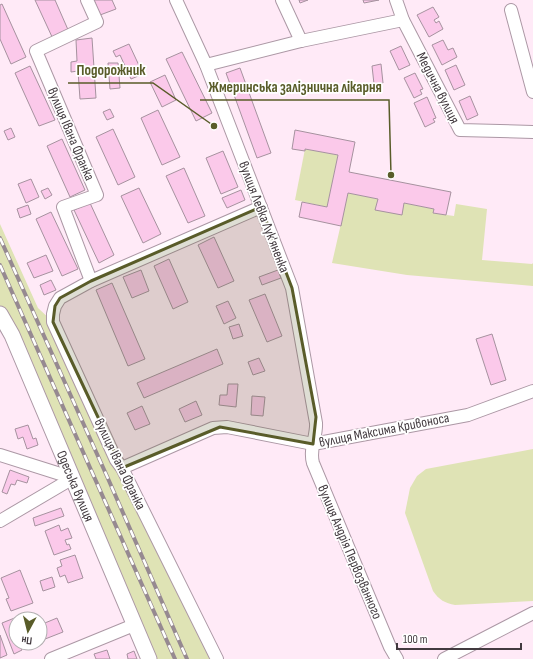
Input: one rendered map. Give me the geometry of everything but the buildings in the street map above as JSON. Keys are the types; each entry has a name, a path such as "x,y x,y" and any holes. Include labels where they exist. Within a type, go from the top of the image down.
{"main road":[{"name":"Одеська вулиця","path":"0,314 4,331 73,478 149,659"}],"street":[{"name":"вулиця Івана Франка","path":"87,0 97,22 36,51 97,195 63,207 92,281"},
{"name":"вулиця Левка Лук'яненка","path":"176,0 206,65 292,288 316,417 317,428 313,444"},
{"path":"282,0 302,41"},
{"name":"Медична вулиця","path":"396,0 403,20 460,130 533,132"},
{"path":"511,10 533,92"},
{"path":"206,65 302,41 403,20"},
{"name":"вулиця Івана Франка","path":"217,659 122,468 116,460 53,322 53,314 55,306 60,298 92,281 261,207"},
{"name":"вулиця Максима Кривоноса","path":"122,468 207,430 220,427 236,428 313,444 468,415 533,391"},
{"name":"вулиця Андрія Первозванного","path":"313,444 311,454 313,463 396,659"},
{"path":"0,455 73,478"},
{"path":"0,521 73,478"},
{"path":"444,659 533,613"},
{"path":"51,659 134,625"}],"highlighted area":[{"path":"261,207 292,288 316,417 313,444 220,427 122,468 53,322 55,306 60,298 91,281"}],"green space":[{"path":"305,149 338,155 327,207 295,200"},
{"path":"348,193 378,199 376,210 404,203 434,209 433,213 454,216 456,204 487,209 482,260 533,263 533,286 407,275 332,263"},
{"path":"0,224 38,308 53,322 217,659 149,659 0,321"},
{"path":"533,449 533,601 455,605 442,601 433,591 405,513 410,488 417,476 426,469"}],"railway":[{"path":"0,238 187,659"},
{"path":"0,265 175,659"}],"place":[{"name":"Подорожник","path":"214,126"},
{"name":"Жмеринська залізнична лікарня","path":"391,175"}]}
